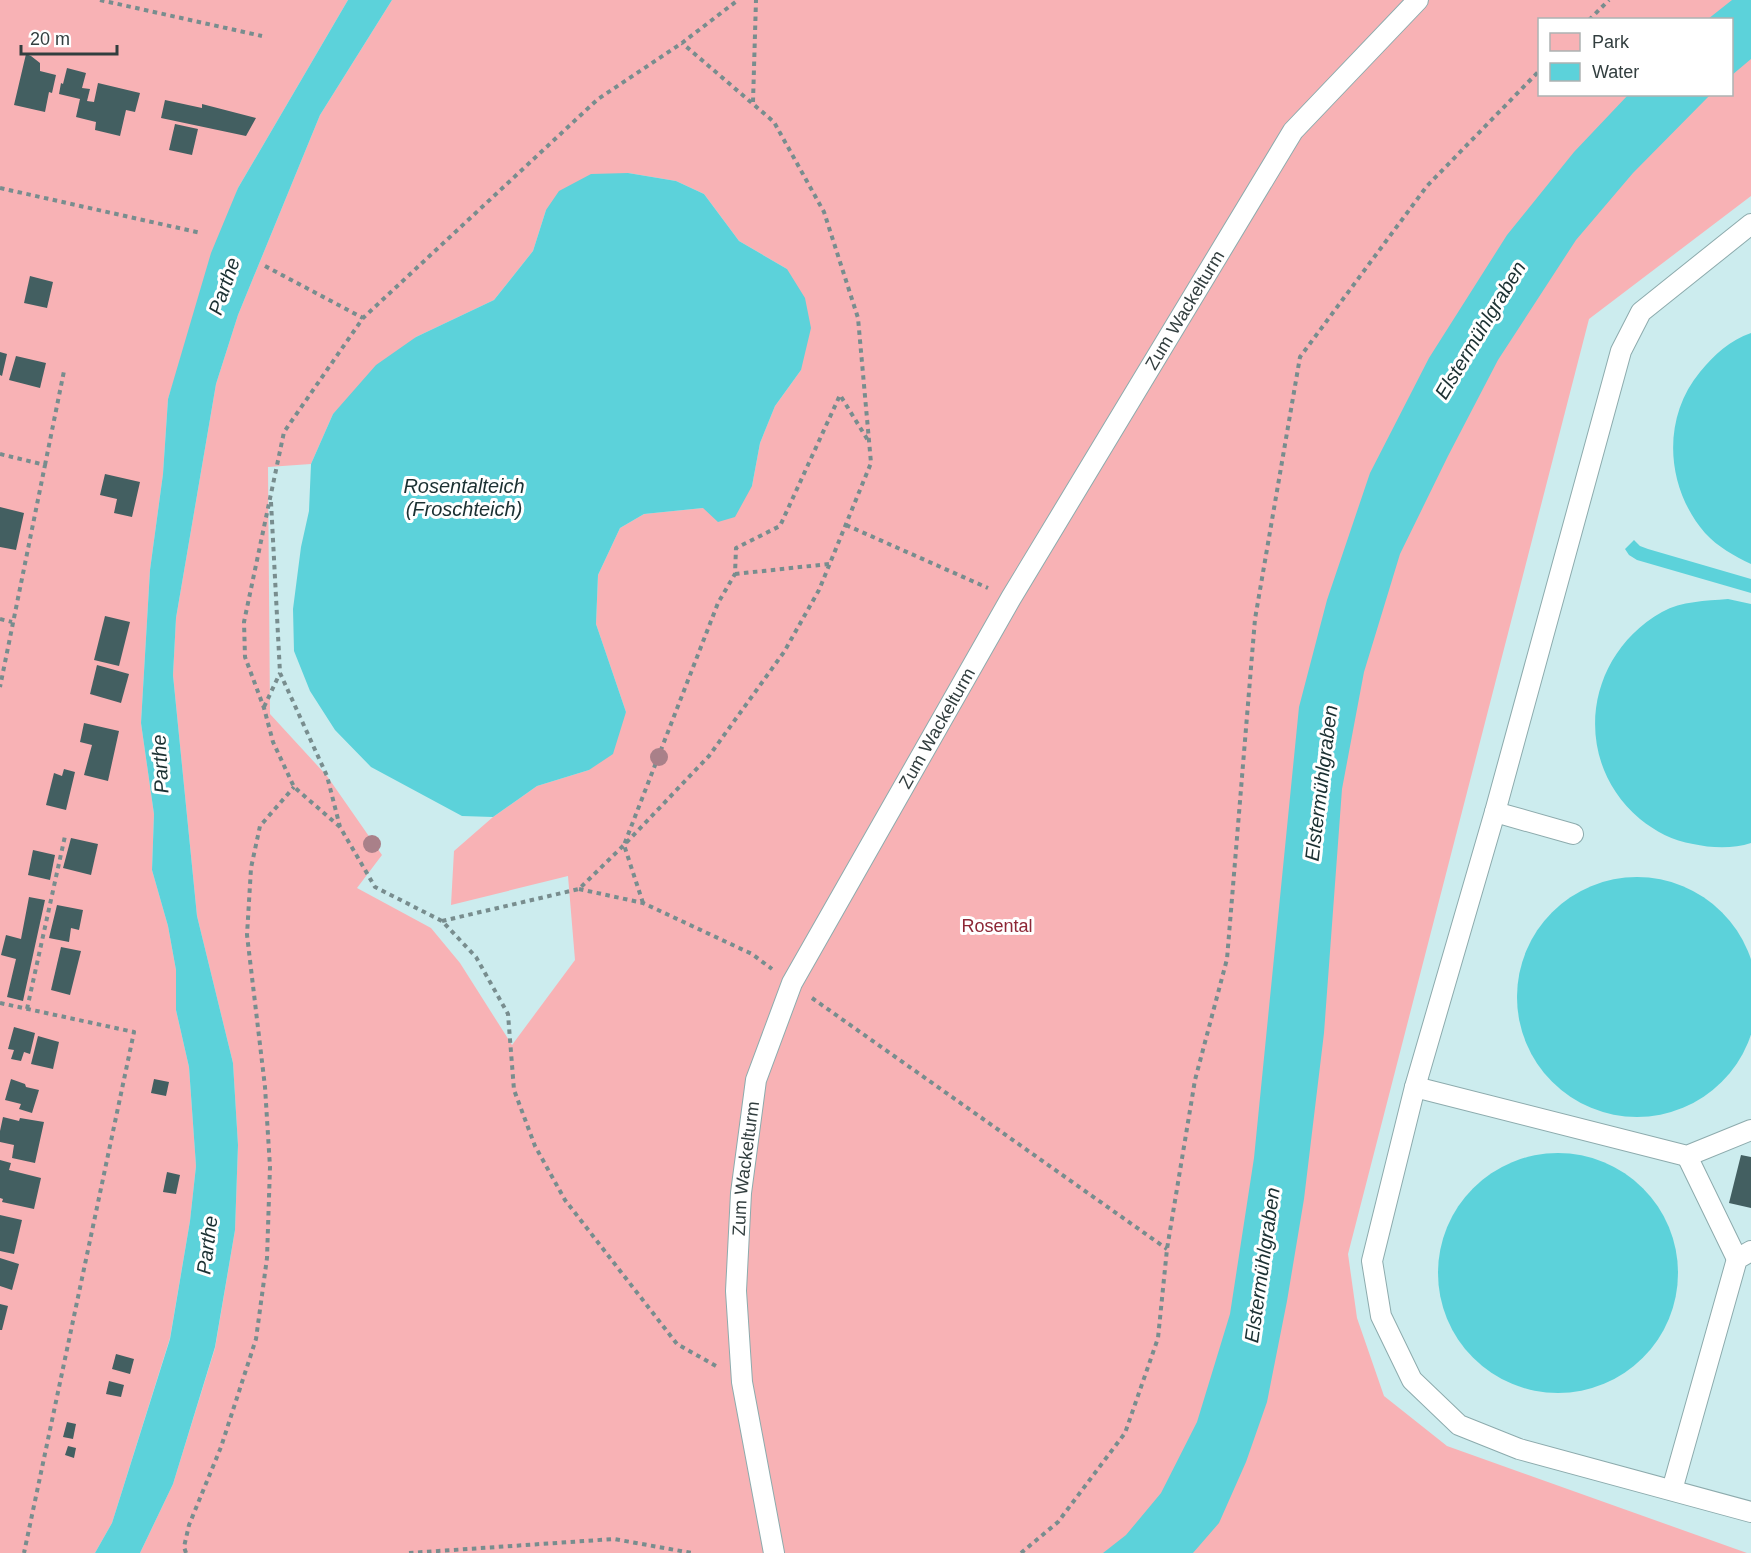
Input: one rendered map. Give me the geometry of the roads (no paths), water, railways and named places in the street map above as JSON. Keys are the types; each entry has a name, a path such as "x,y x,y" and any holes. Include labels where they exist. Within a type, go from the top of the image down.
{"lane":[{"name":"Zum Wackelturm","path":"774,1553 742,1382 736,1291 741,1193 756,1080 792,983 1011,598 1293,131 1418,0"},
{"path":"1751,224 1641,312 1621,351 1495,812 1415,1087 1371,1260 1381,1316 1412,1380 1459,1425 1519,1449 1751,1512"},
{"path":"1495,812 1573,834"},
{"path":"1415,1087 1687,1156 1751,1130"},
{"path":"1672,1490 1744,1255 1687,1156"}],"water":[{"name":"Parthe","path":"348,0 392,0 320,115 238,315 216,384 176,618 173,675 197,916 233,1063 238,1145 235,1230 215,1347 173,1484 140,1553 95,1553 112,1523 170,1339 190,1221 196,1166 189,1067 176,1010 176,970 168,926 152,870 154,814 141,723 150,570 163,474 168,399 211,253 238,188"},
{"path":"1732,0 1751,0 1751,59 1733,74 1733,18 1709,18"},
{"name":"Elstermühlgraben","path":"1627,96 1709,96 1633,173 1576,240 1498,360 1400,554 1364,672 1342,789 1324,1033 1304,1199 1267,1402 1246,1462 1219,1523 1193,1553 1103,1553 1126,1535 1161,1493 1197,1422 1230,1314 1254,1158 1299,707 1327,600 1370,473 1429,358 1507,235 1574,152"},
{"name":"Rosentalteich (Froschteich)","path":"628,173 676,181 704,194 739,241 787,269 805,298 811,328 801,370 775,406 760,443 752,486 735,517 718,522 703,508 644,514 620,528 598,575 596,624 626,712 613,754 589,770 537,786 493,817 462,816 371,767 335,730 310,691 294,651 293,609 301,547 309,511 311,464 333,414 376,365 416,337 494,300 533,251 546,210 559,191 591,174"},
{"path":"1751,333 1751,564 1715,543 1692,515 1682,495 1673,453 1674,432 1687,391 1700,372 1717,354 1729,344"},
{"path":"1634,540 1640,546 1648,549 1751,579 1751,593 1637,560 1625,549"},
{"path":"1728,599 1751,604 1751,843 1715,847 1686,843 1671,838 1640,819 1618,795 1603,768 1596,740 1596,710 1603,682 1616,655 1636,631 1670,608 1694,602"},
{"path":"1625,877 1649,877 1683,886 1704,897 1722,912 1737,930 1752,962 1752,1032 1748,1043 1737,1064 1722,1082 1704,1097 1683,1108 1649,1117 1625,1117 1591,1108 1570,1097 1552,1082 1537,1064 1526,1043 1517,1009 1517,985 1526,951 1537,930 1552,912 1570,897 1591,886"},
{"path":"1546,1153 1570,1153 1593,1158 1615,1167 1643,1188 1658,1206 1669,1227 1676,1250 1678,1273 1676,1296 1669,1319 1658,1340 1643,1358 1615,1379 1593,1388 1570,1393 1546,1393 1523,1388 1501,1379 1482,1366 1465,1349 1452,1330 1443,1308 1438,1285 1438,1261 1443,1238 1452,1216 1465,1197 1482,1180 1501,1167 1523,1158"}],"park label":[{"name":"Rosental","path":"997,926"}]}
